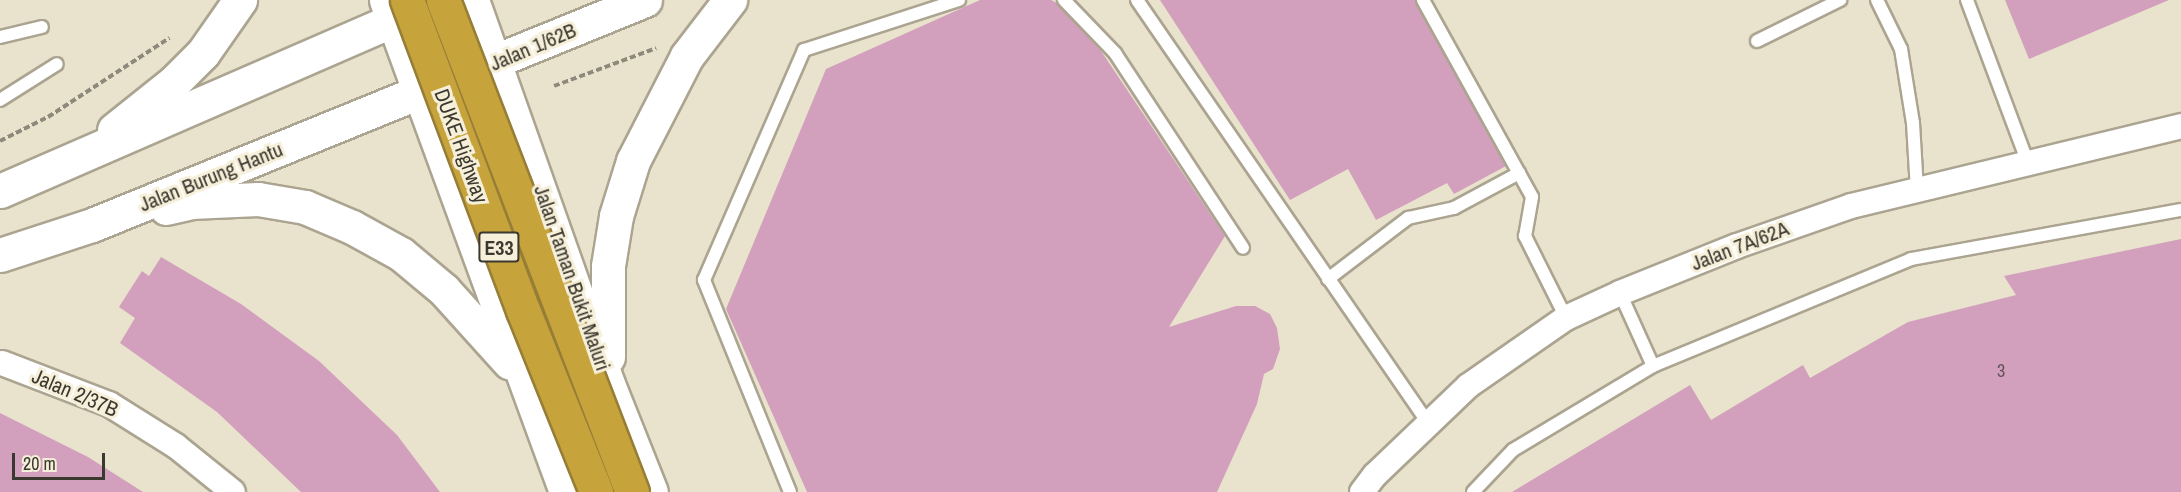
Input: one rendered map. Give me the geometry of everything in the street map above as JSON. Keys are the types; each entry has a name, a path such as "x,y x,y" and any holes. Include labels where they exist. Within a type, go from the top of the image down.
{"highway":[{"name":"DUKE Highway","path":"443,0 633,492"},
{"name":"DUKE Highway","path":"395,6 523,310 596,492"}],"main road":[{"path":"75,161 174,82 202,53 240,0"},
{"path":"0,191 75,161 395,6 443,0"},
{"name":"Jalan Taman Bukit Maluri","path":"472,0 497,63 608,384 651,492"},
{"name":"Jalan 1/62B","path":"421,94 645,0"},
{"path":"608,384 608,266 616,216 633,161 687,56 730,0"},
{"path":"395,6 421,94 521,375 566,492"},
{"name":"Jalan Burung Hantu","path":"0,255 92,225 421,94"},
{"path":"92,225 191,202 258,200 305,207 401,254 444,290 521,375"}],"street":[{"name":"Jalan 7A/62A","path":"1362,492 1428,423 1468,386 1566,318 1620,293 1830,213 2181,126"},
{"name":"Jalan 2/37B","path":"2,363 109,404 176,446 233,492"}],"lane":[{"path":"790,492 704,280 804,50 959,0"},
{"path":"1064,0 1115,53 1243,248"},
{"path":"1137,0 1428,423"},
{"path":"1423,0 1532,197 1525,236 1566,318"},
{"path":"1757,42 1840,0"},
{"path":"1877,0 1901,49 1913,123 1917,190"},
{"path":"1967,0 2028,163"},
{"path":"0,37 42,27"},
{"path":"0,100 57,64"},
{"path":"1328,279 1408,218 1454,208 1519,173"},
{"path":"1473,492 1513,450 1653,366 1911,259 2181,210"},
{"path":"1620,293 1653,366"}],"path":[{"path":"0,141 48,117 178,33"},
{"path":"554,86 659,47"}],"building":[{"path":"980,0 1051,0 1057,3 1101,51 1225,236 1169,327 1236,306 1255,306 1270,314 1277,328 1280,349 1273,369 1264,374 1257,404 1217,492 807,492 726,309 826,69"},
{"path":"1160,0 1415,0 1506,166 1454,194 1447,183 1376,220 1348,169 1290,200"},
{"path":"2005,0 2169,0 2029,59"},
{"path":"2181,239 2181,492 1512,492 1690,385 1711,420 1803,365 1810,378 1908,322 2016,295 2004,276"},
{"path":"161,257 241,304 319,361 397,435 440,492 301,492 217,412 120,343 135,318 119,307 142,271 149,276"},
{"path":"0,413 88,457 143,492 0,492"}]}
